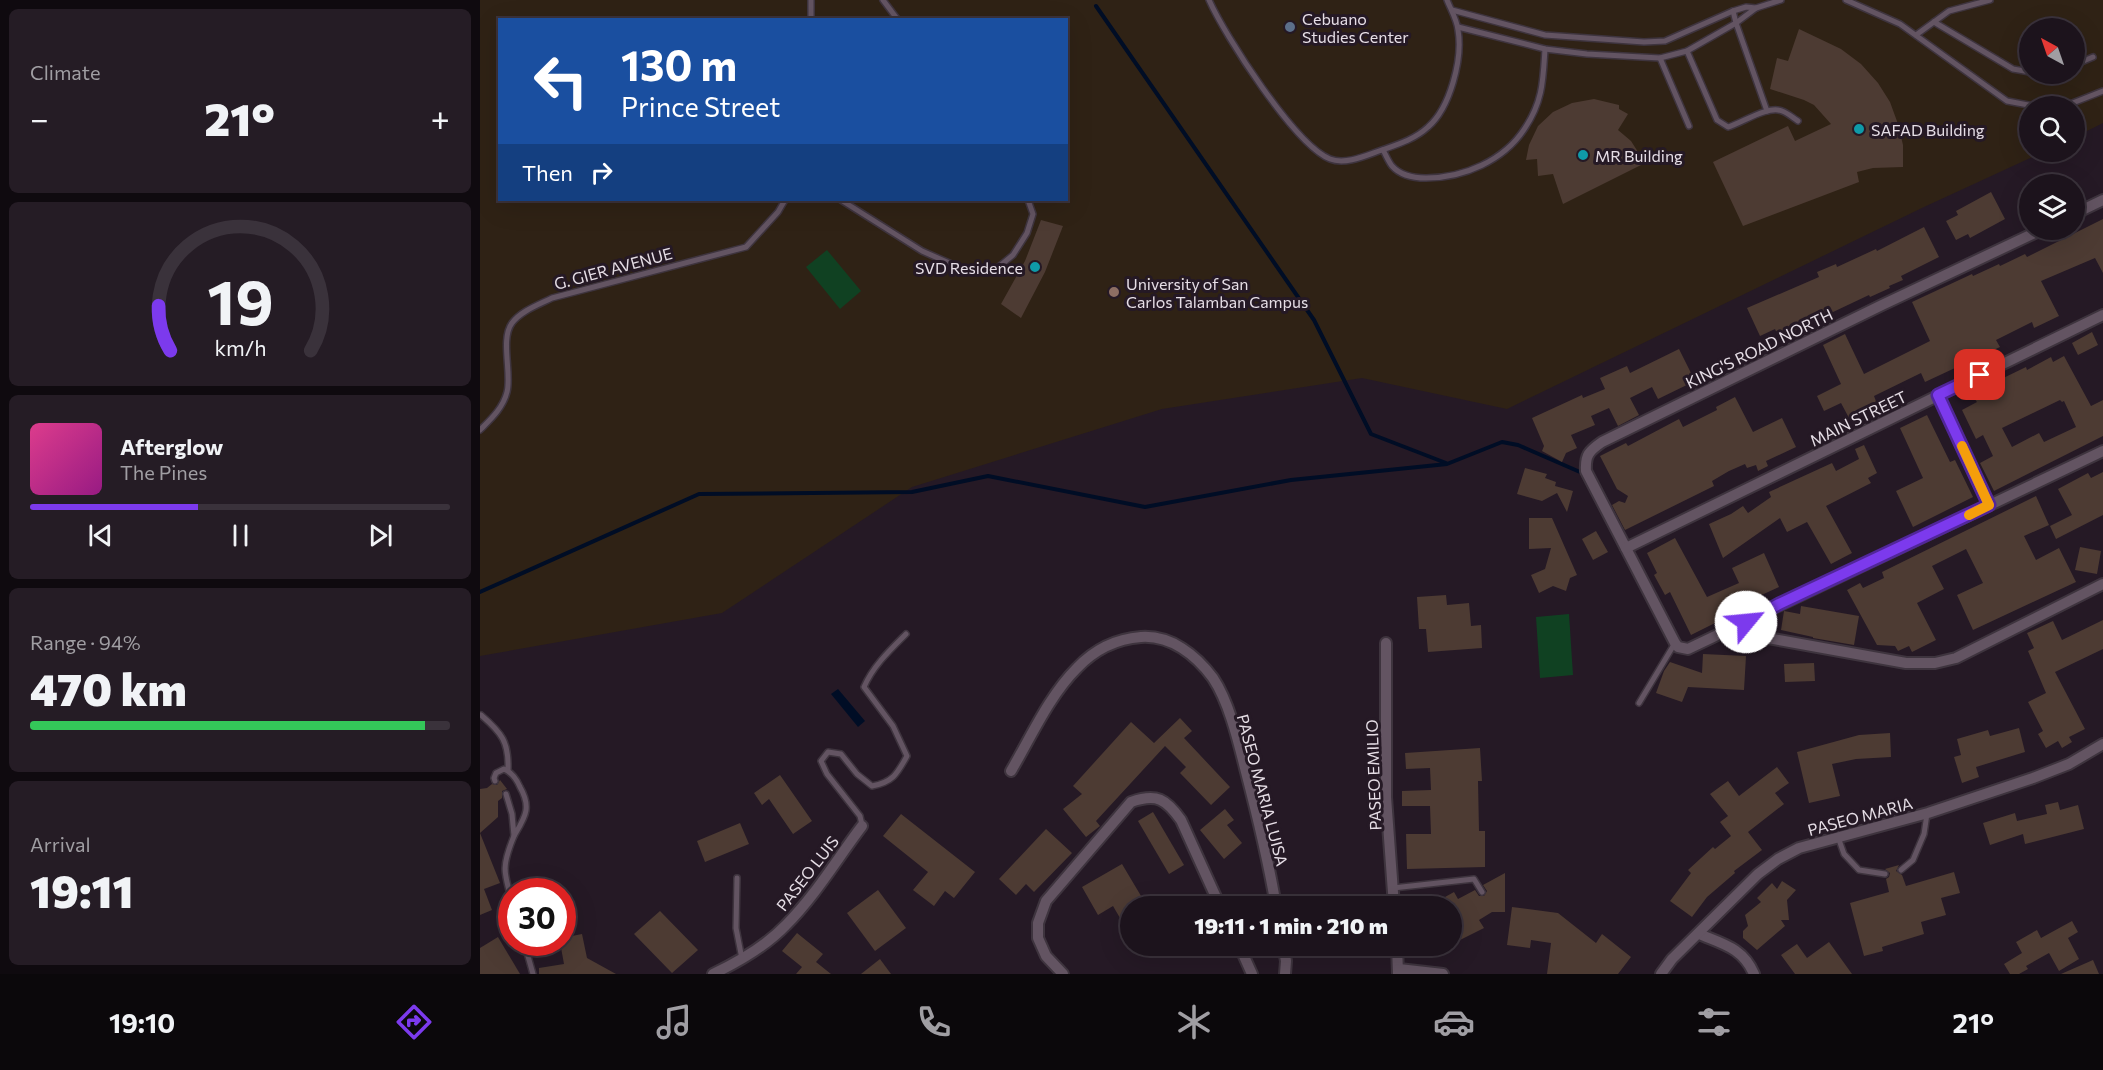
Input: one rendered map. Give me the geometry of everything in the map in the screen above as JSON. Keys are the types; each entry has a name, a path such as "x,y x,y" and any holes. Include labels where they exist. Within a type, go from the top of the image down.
{"street":[{"path":"2085,209 2103,200"},
{"name":"KING'S ROAD NORTH","path":"1626,548 1586,471 1585,460 1589,451 1612,436 2021,240"},
{"name":"MAIN STREET","path":"1626,548 2103,315"},
{"path":"1938,395 1989,505"},
{"path":"1626,548 1675,643 1678,647 1688,649 2103,451"},
{"path":"1729,631 1906,663 1935,663 1956,658 2103,584"},
{"name":"PASEO MARIA LUISA","path":"1011,771 1057,692 1077,667 1104,646 1125,638 1151,637 1176,644 1194,657 1214,679 1236,733 1264,841 1274,896"},
{"name":"PASEO EMILIO","path":"1386,643 1386,797 1393,896"},
{"name":"PASEO MARIA","path":"1661,974 1672,959 1758,874 1778,859 1799,848 1928,813 2069,764 2103,744"},
{"path":"1063,974 1046,956 1038,938 1038,923 1046,902 1131,802 1146,797 1161,800 1173,808 1181,820 1215,896"},
{"name":"PASEO LUIS","path":"713,974 742,958 790,921 862,826"},
{"path":"1699,934 1731,948 1744,957 1754,974"},
{"path":"1244,956 1252,974"},
{"path":"1285,956 1286,974"},
{"path":"1398,956 1399,972 1443,974"}],"lane":[{"path":"811,0 811,18"},
{"path":"883,0 896,18"},
{"path":"1209,0 1239,52 1274,105 1315,150 1331,160 1354,160 1404,142 1428,128 1444,109 1460,44 1458,27 1448,0"},
{"path":"1458,27 1545,49 1660,58 1688,51 1736,23 1756,8 1781,0"},
{"path":"1846,0 1896,22 2007,101 2019,103"},
{"path":"1916,35 1949,11 1990,0"},
{"path":"1452,10 1545,35 1644,42 1665,41 1733,11 1746,7 1756,8"},
{"path":"1733,11 1767,111"},
{"path":"1934,22 2013,69 2019,70"},
{"path":"1383,150 1393,166 1413,177 1449,177 1473,169 1494,158 1509,148 1525,129 1532,115 1541,95 1545,49"},
{"path":"1688,51 1718,120 1722,124 1728,127 1736,125 1774,109 1783,111 1798,121"},
{"path":"2085,60 2093,57"},
{"path":"1660,58 1689,126"},
{"path":"2085,98 2103,91"},
{"name":"G. GIER AVENUE","path":"480,430 495,416 507,392 508,340 511,324 528,310 552,298 746,247 778,212 784,201"},
{"path":"843,201 922,251 965,270 996,269 1013,255 1027,233 1033,214 1028,201"},
{"path":"862,826 860,816 830,779 821,761 828,752 841,754 857,774 872,786 887,783 899,770 908,756 893,726 864,687 868,677 883,658 906,634"},
{"path":"1639,703 1675,643"},
{"path":"482,715 499,730 506,743 508,770 518,782 527,800 525,818 514,836 504,866 504,878"},
{"path":"495,781 496,773 504,769 508,770"},
{"path":"506,794 512,814 514,836"},
{"path":"1901,870 1913,860 1924,834 1928,813"},
{"path":"1838,837 1844,854 1859,870 1885,874"},
{"path":"738,878 736,928 742,958"},
{"path":"1393,888 1474,879 1482,892"},
{"path":"528,956 533,974"}],"shaded area":[{"name":"University of San Carlos Talamban Campus","path":"480,0 2103,0 2103,123 2085,132 2085,96 2019,96 2019,162 2021,162 1507,409 1362,378 1162,409 912,487 722,613 480,656"}],"green space":[{"path":"827,250 861,291 840,309 806,267"},
{"path":"1569,614 1573,675 1540,678 1536,617"}],"water":[{"path":"838,689 865,721 858,727 831,694"}],"building":[{"name":"SAFAD Building","path":"1799,29 1841,49 1861,64 1878,83 1890,102 1898,124 1903,145 1903,167 1873,168 1857,172 1859,182 1743,226 1713,162 1788,126 1795,141 1831,124 1814,105 1770,89 1777,58 1788,61"},
{"name":"MR Building","path":"1594,99 1619,105 1619,109 1628,114 1618,130 1631,141 1645,163 1563,204 1553,174 1538,176 1537,159 1526,160 1529,145 1538,126 1553,112 1572,103"},
{"path":"1991,192 2005,219 1970,238 1968,234 1956,240 1946,221 1958,215 1956,211"},
{"path":"2103,219 2103,273 2095,258 2041,281 2059,316 2034,328 2032,322 1996,340 2000,347 1925,382 1921,373 1874,396 1877,404 1849,418 1841,403 1824,411 1817,396 1841,384 1823,345 1845,334 1864,374 1930,341 1912,302 1972,274 1973,276 1999,264 2000,266 2025,254 2027,257 2061,240 2085,240 2085,228"},
{"name":"SVD Residence","path":"1041,220 1063,226 1045,272 1021,318 1001,304 1025,261"},
{"path":"1924,227 1939,257 1901,276 1903,280 1889,286 1890,288 1870,297 1869,295 1795,330 1798,336 1781,343 1775,329 1760,336 1747,308 1819,277 1817,272 1836,264 1837,267 1876,249 1877,251"},
{"path":"2092,332 2098,345 2078,355 2072,343"},
{"path":"1679,349 1695,381 1658,399 1652,387 1630,398 1639,415 1618,426 1609,408 1591,416 1595,425 1571,435 1577,448 1566,453 1562,462 1542,451 1544,446 1532,418 1582,395 1583,398 1605,389 1600,378 1627,366 1630,373"},
{"path":"2064,356 2091,406 2103,400 2103,436 1994,491 1980,463 1993,456 1983,435 1976,439 1962,410 1977,402 1974,398 1997,386 1995,382 2026,367 2027,370 2051,357 2053,362","holes":["2060,400 2064,401 2076,427 2044,442 2039,433 2012,447 2002,428"]},
{"path":"1735,397 1753,432 1782,418 1796,447 1766,461 1768,466 1758,471 1756,465 1747,468 1745,464 1729,471 1712,481 1714,486 1625,530 1612,505 1619,501 1625,503 1628,496 1617,489 1600,456 1626,443 1628,446 1679,419 1683,427 1717,410 1716,407"},
{"path":"1927,415 1950,462 1955,460 1973,497 1913,527 1896,491 1923,478 1900,428"},
{"path":"1864,445 1877,473 1868,478 1871,483 1826,506 1852,553 1831,564 1807,522 1787,532 1780,518 1723,558 1709,524 1743,506 1748,513 1771,497 1769,492 1832,463 1836,471 1859,459 1855,449"},
{"path":"1525,468 1547,474 1545,478 1556,482 1555,486 1573,491 1567,512 1557,493 1542,501 1517,494"},
{"path":"2103,472 2103,515 2056,539 2050,526 2072,515 2058,489 2088,473 2091,478"},
{"path":"2036,496 2049,525 2024,536 2036,560 2059,548 2076,582 1973,630 1957,595 1983,583 1966,549 1932,566 1944,589 1917,603 1936,640 1912,652 1909,646 1898,651 1895,646 1877,645 1847,590 1860,583 1863,588 1884,578 1882,572"},
{"path":"1529,518 1552,518 1577,575 1570,578 1566,591 1553,586 1539,593 1531,575 1545,569 1551,548 1529,549"},
{"path":"1596,531 1608,552 1593,560 1582,539"},
{"path":"1675,538 1707,597 1739,583 1732,568 1764,553 1779,587 1716,616 1719,621 1691,635 1670,592 1665,595 1654,575 1657,573 1647,553"},
{"path":"2080,547 2101,551 2097,574 2075,570"},
{"path":"1446,595 1447,605 1469,603 1471,626 1481,625 1482,648 1428,652 1426,629 1419,629 1417,597"},
{"path":"1801,606 1859,616 1854,645 1781,630 1784,611 1800,614"},
{"path":"2103,620 2103,649 2055,672 2085,729 2069,737 2072,742 2062,748 2058,741 2046,748 2038,734 2043,731 2028,702 2046,693 2028,651 2034,648 2027,633 2053,621 2062,640"},
{"path":"1703,654 1746,656 1744,690 1688,687 1682,702 1656,693 1670,662 1702,673"},
{"path":"1814,663 1815,681 1785,682 1784,664"},
{"path":"1180,718 1192,731 1184,738 1230,787 1211,805 1180,773 1186,767 1165,746 1096,821 1100,826 1086,837 1063,809 1082,794 1073,786 1131,722 1154,743"},
{"path":"2019,728 2025,752 1976,767 1979,777 1962,783 1954,757 1961,755 1957,739 1988,730 1990,736"},
{"path":"1890,733 1891,757 1856,759 1832,764 1840,796 1809,803 1797,752 1859,735"},
{"path":"1480,748 1482,781 1478,781 1479,831 1485,831 1485,867 1407,869 1406,834 1431,834 1430,806 1402,806 1402,791 1431,790 1430,768 1406,769 1405,753"},
{"path":"1777,767 1789,783 1775,793 1784,804 1748,832 1762,850 1734,871 1735,873 1707,897 1692,917 1670,901 1691,873 1688,870 1713,847 1715,849 1731,836 1720,822 1728,816 1710,794 1728,781 1739,796"},
{"path":"780,775 812,821 793,834 769,799 762,805 754,793"},
{"path":"500,780 507,789 502,791 502,798 498,801 498,817 480,833 480,789 492,784 497,785"},
{"path":"2058,802 2060,810 2078,805 2084,829 2025,844 2023,834 1990,845 1983,823 2015,813 2017,821 2047,814 2045,805"},
{"path":"1225,809 1234,820 1227,825 1242,843 1224,859 1200,830"},
{"path":"1153,812 1184,865 1169,874 1138,821"},
{"path":"901,814 975,872 954,898 945,891 934,906 913,890 928,872 883,836"},
{"path":"740,823 749,844 705,862 697,841"},
{"path":"1046,829 1072,853 1034,892 1026,884 1016,895 999,879"},
{"path":"480,833 498,878 498,884 484,889 492,910 480,915"},
{"path":"1122,864 1141,896 1120,896 1120,918 1113,906 1098,915 1082,887"},
{"path":"1899,865 1896,871 1902,875 1906,886 1954,872 1960,893 1941,898 1946,915 1921,922 1924,934 1882,947 1883,951 1864,956 1850,903 1889,892 1886,879 1890,873 1885,869"},
{"path":"1505,873 1505,912 1492,912 1479,920 1484,928 1462,939 1462,897 1475,890 1479,896 1484,896 1487,891 1483,885"},
{"path":"1782,881 1796,890 1787,900 1789,920 1781,920 1785,926 1757,950 1743,938 1743,931 1748,926 1745,915 1761,902 1757,898 1772,883 1777,889"},
{"path":"878,890 906,928 875,951 847,913"},
{"path":"1512,907 1558,913 1596,943 1602,934 1631,957 1618,974 1547,974 1551,943 1531,940 1530,948 1507,945"},
{"path":"660,911 698,950 672,973 634,934"},
{"path":"2072,921 2078,932 2068,938 2079,959 2059,971 2049,953 2026,966 2028,969 2019,974 2010,974 2004,964 2022,953 2016,942 2037,930 2041,938"},
{"path":"797,933 823,954 816,962 831,974 796,974 802,967 782,951"},
{"path":"582,934 587,958 616,974 539,974 539,968 564,964 563,956 576,956 576,935"},
{"path":"498,937 498,956 509,956 520,974 480,974 480,948"},
{"path":"1829,942 1852,974 1795,974 1781,955 1797,944 1807,958"},
{"path":"880,959 891,974 861,974"},
{"path":"2093,960 2099,974 2061,974"}],"waterway":[{"path":"1096,6 1314,320 1371,434 1446,463"},
{"path":"480,592 699,494 912,492 988,476 1145,507 1291,480 1447,464 1502,442 1518,445 1580,472"}],"slow traffic":[{"path":"1962,446 1989,505 1969,515"}],"place":[{"name":"Cebuano Studies Center","path":"1290,27"},
{"name":"SAFAD Building","path":"1859,129"},
{"name":"MR Building","path":"1583,155"},
{"name":"SVD Residence","path":"1035,267"},
{"name":"University of San Carlos Talamban Campus","path":"1114,292"}],"route":[{"path":"1746,622 1779,604 1989,505 1938,395 1980,375"}]}
